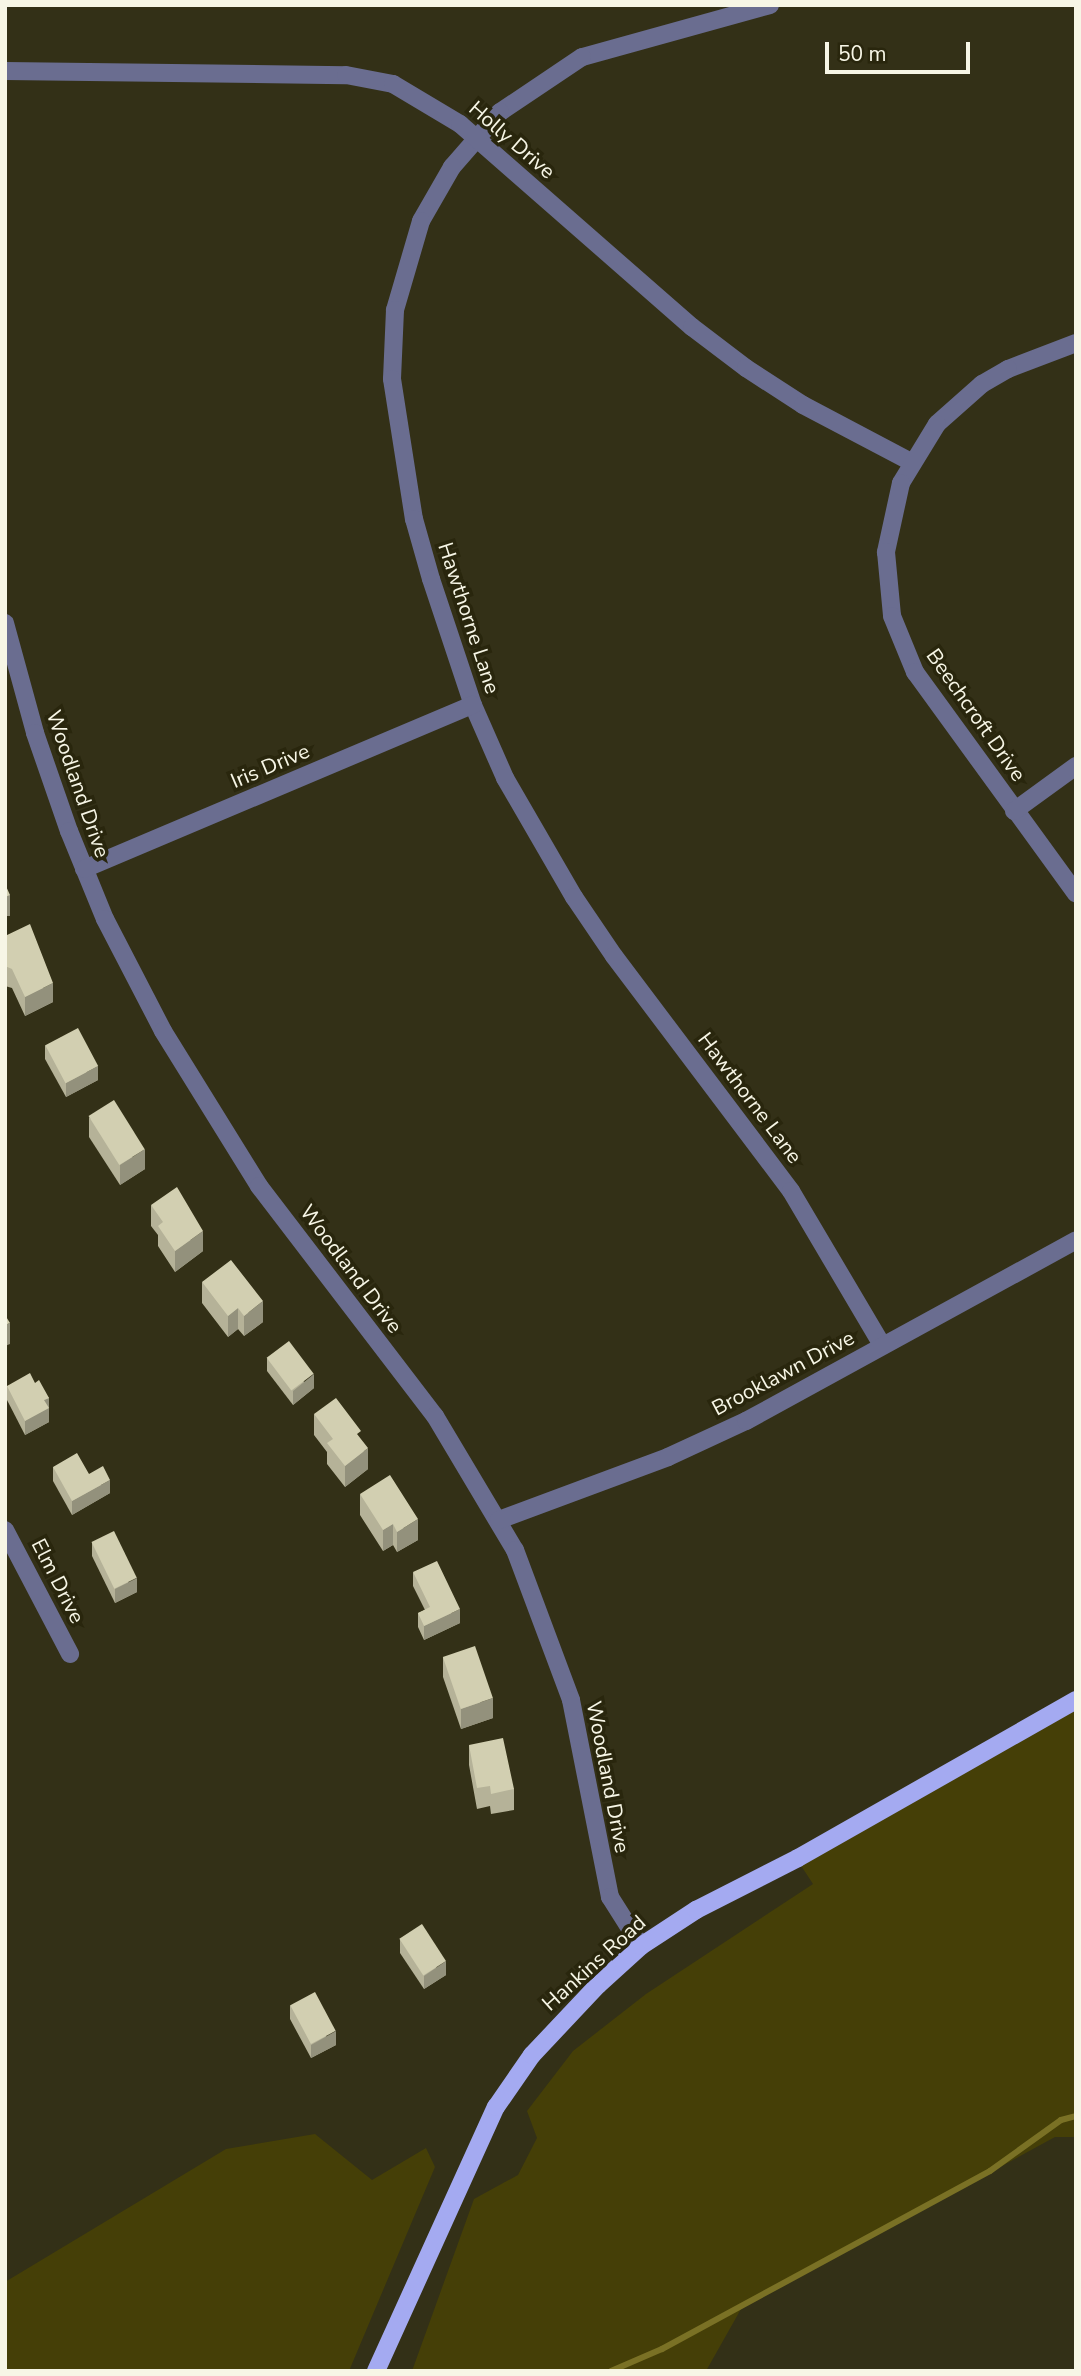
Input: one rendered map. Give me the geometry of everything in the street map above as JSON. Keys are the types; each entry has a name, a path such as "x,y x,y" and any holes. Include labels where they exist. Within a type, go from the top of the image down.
{"main road":[{"name":"Hankins Road","path":"376,2371 504,2093 563,2020 641,1946 696,1910 798,1858 1076,1700"}],"street":[{"name":"Hawthorne Lane","path":"770,5 582,57 530,88 476,138 434,193 421,221 401,283 392,348 395,407 414,519 473,705 505,778 574,897 791,1191 882,1345"},
{"name":"Holly Drive","path":"5,71 346,75 381,80 423,97 476,138 691,327 746,368 803,405 911,462"},
{"name":"Beechcroft Drive","path":"1076,343 1008,369 982,384 937,424 911,462 894,505 886,552 892,616 915,672 1076,894"},
{"name":"Woodland Drive","path":"5,623 35,733 84,869 163,1031 238,1155 435,1416 499,1520 535,1598 571,1700 610,1897 641,1946"},
{"name":"Iris Drive","path":"84,869 473,705"},
{"path":"1014,811 1076,766"},
{"name":"Brooklawn Drive","path":"499,1520 668,1457 735,1426 1076,1240"},
{"name":"Elm Drive","path":"5,1530 70,1654"}],"shaded area":[{"path":"1076,1701 1076,2137 1055,2137 741,2309 706,2371 412,2371 474,2199 518,2175 537,2138 527,2111 573,2051 646,1994 813,1884 796,1858"},
{"path":"315,2134 372,2180 426,2148 435,2167 349,2371 5,2371 5,2282 226,2149"}],"building":[{"path":"5,884 10,895 5,897"},
{"path":"30,924 53,983 25,997 12,969 5,966 5,936"},
{"path":"78,1028 98,1066 66,1083 45,1045"},
{"path":"114,1100 145,1149 119,1165 89,1116"},
{"path":"177,1187 203,1231 175,1251 158,1226 163,1222 151,1205"},
{"path":"231,1260 263,1301 244,1316 238,1308 228,1316 202,1282"},
{"path":"289,1341 314,1374 291,1391 267,1358"},
{"path":"30,1373 35,1383 39,1380 49,1398 44,1400 49,1408 25,1421 7,1386"},
{"path":"336,1398 361,1431 357,1434 368,1448 345,1466 327,1443 333,1439 314,1414"},
{"path":"77,1453 89,1474 103,1466 110,1480 72,1501 53,1467"},
{"path":"390,1475 418,1519 397,1532 393,1524 383,1530 360,1494"},
{"path":"114,1531 137,1578 114,1589 92,1542"},
{"path":"437,1561 460,1609 424,1626 418,1613 430,1607 413,1572"},
{"path":"475,1646 493,1698 461,1709 443,1657"},
{"path":"503,1738 514,1789 491,1794 490,1786 477,1788 469,1745"},
{"path":"422,1924 446,1961 423,1976 399,1939"},
{"path":"315,1992 336,2031 311,2044 290,2005"}],"waterway":[{"path":"611,2371 662,2349 990,2171 1061,2120 1076,2116"}]}
